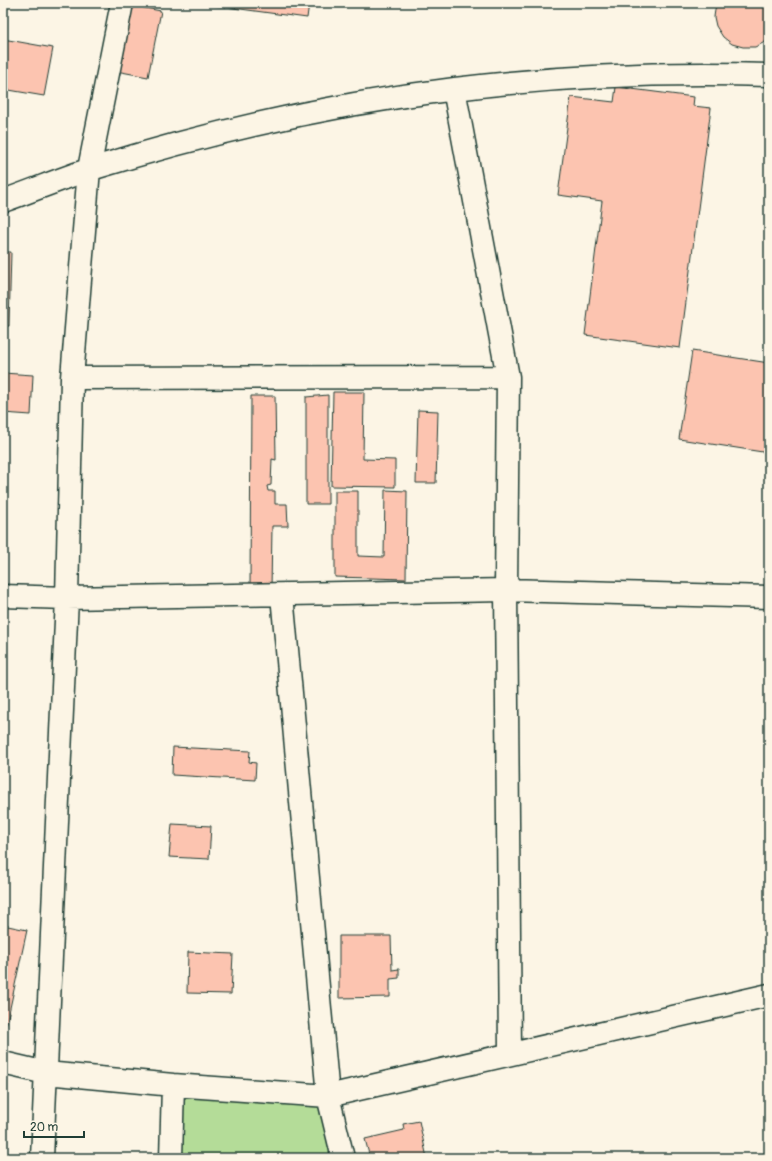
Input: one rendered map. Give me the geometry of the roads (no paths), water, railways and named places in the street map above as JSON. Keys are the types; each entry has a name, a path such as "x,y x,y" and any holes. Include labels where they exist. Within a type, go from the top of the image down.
{"street":[{"path":"42,1158 67,598 72,378 90,169 122,3"},
{"path":"3,201 90,169 176,144 256,124 353,104 454,89 596,77 687,74 769,75"},
{"path":"454,89 508,377 506,590 510,1054"},
{"path":"72,378 508,377"},
{"path":"3,596 67,598 506,590 769,597"},
{"path":"282,595 328,1096 343,1158"},
{"path":"3,1063 46,1073 173,1085 328,1096 769,994"},
{"path":"171,1158 173,1085"}]}
